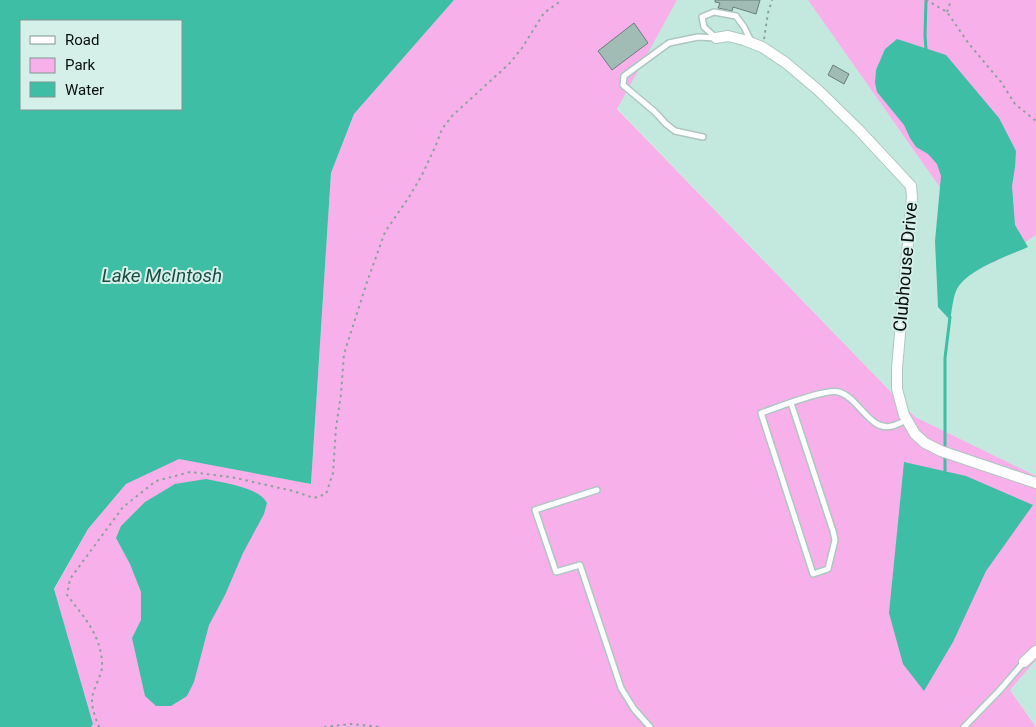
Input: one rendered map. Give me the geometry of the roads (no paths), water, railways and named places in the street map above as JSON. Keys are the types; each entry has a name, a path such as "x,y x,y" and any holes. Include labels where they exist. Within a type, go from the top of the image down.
{"street":[{"name":"Clubhouse Drive","path":"716,38 728,36 762,47 798,72 858,129 910,186 912,197 897,368 897,389 906,420 915,434 925,443 941,451 1036,484"},
{"path":"1024,662 1036,651"}],"lane":[{"path":"716,38 704,27 702,17 714,12 736,16 752,43"},
{"path":"703,137 675,131 623,85 624,76 669,43 698,37 716,38"},
{"path":"791,404 835,540 828,569 813,574 761,413 826,391 838,392 849,397 876,424 885,427 893,426 906,420"},
{"path":"597,490 535,510 556,572 580,565 621,688 634,709 650,727"},
{"path":"964,727 1024,662"}],"water":[{"name":"Lake McIntosh","path":"0,0 454,0 354,114 331,173 311,484 179,459 126,484 88,529 54,589 93,724 91,727 0,727"},
{"path":"897,39 946,55 999,118 1016,151 1012,186 1015,225 1028,247 979,269 962,282 956,292 950,320 938,307 935,241 941,176 937,164 928,154 916,147 904,125 877,92 875,83 876,70 885,49"},
{"path":"904,462 966,476 1033,505 986,571 953,642 924,691 903,664 889,613"},
{"path":"206,479 249,489 267,503 264,514 243,553 225,595 209,625 194,682 187,696 171,706 156,706 145,696 132,638 141,620 141,592 130,564 116,538 121,526 145,502 175,484"}],"waterway":[{"path":"926,0 926,50"},
{"path":"945,471 945,358 950,317"}]}
